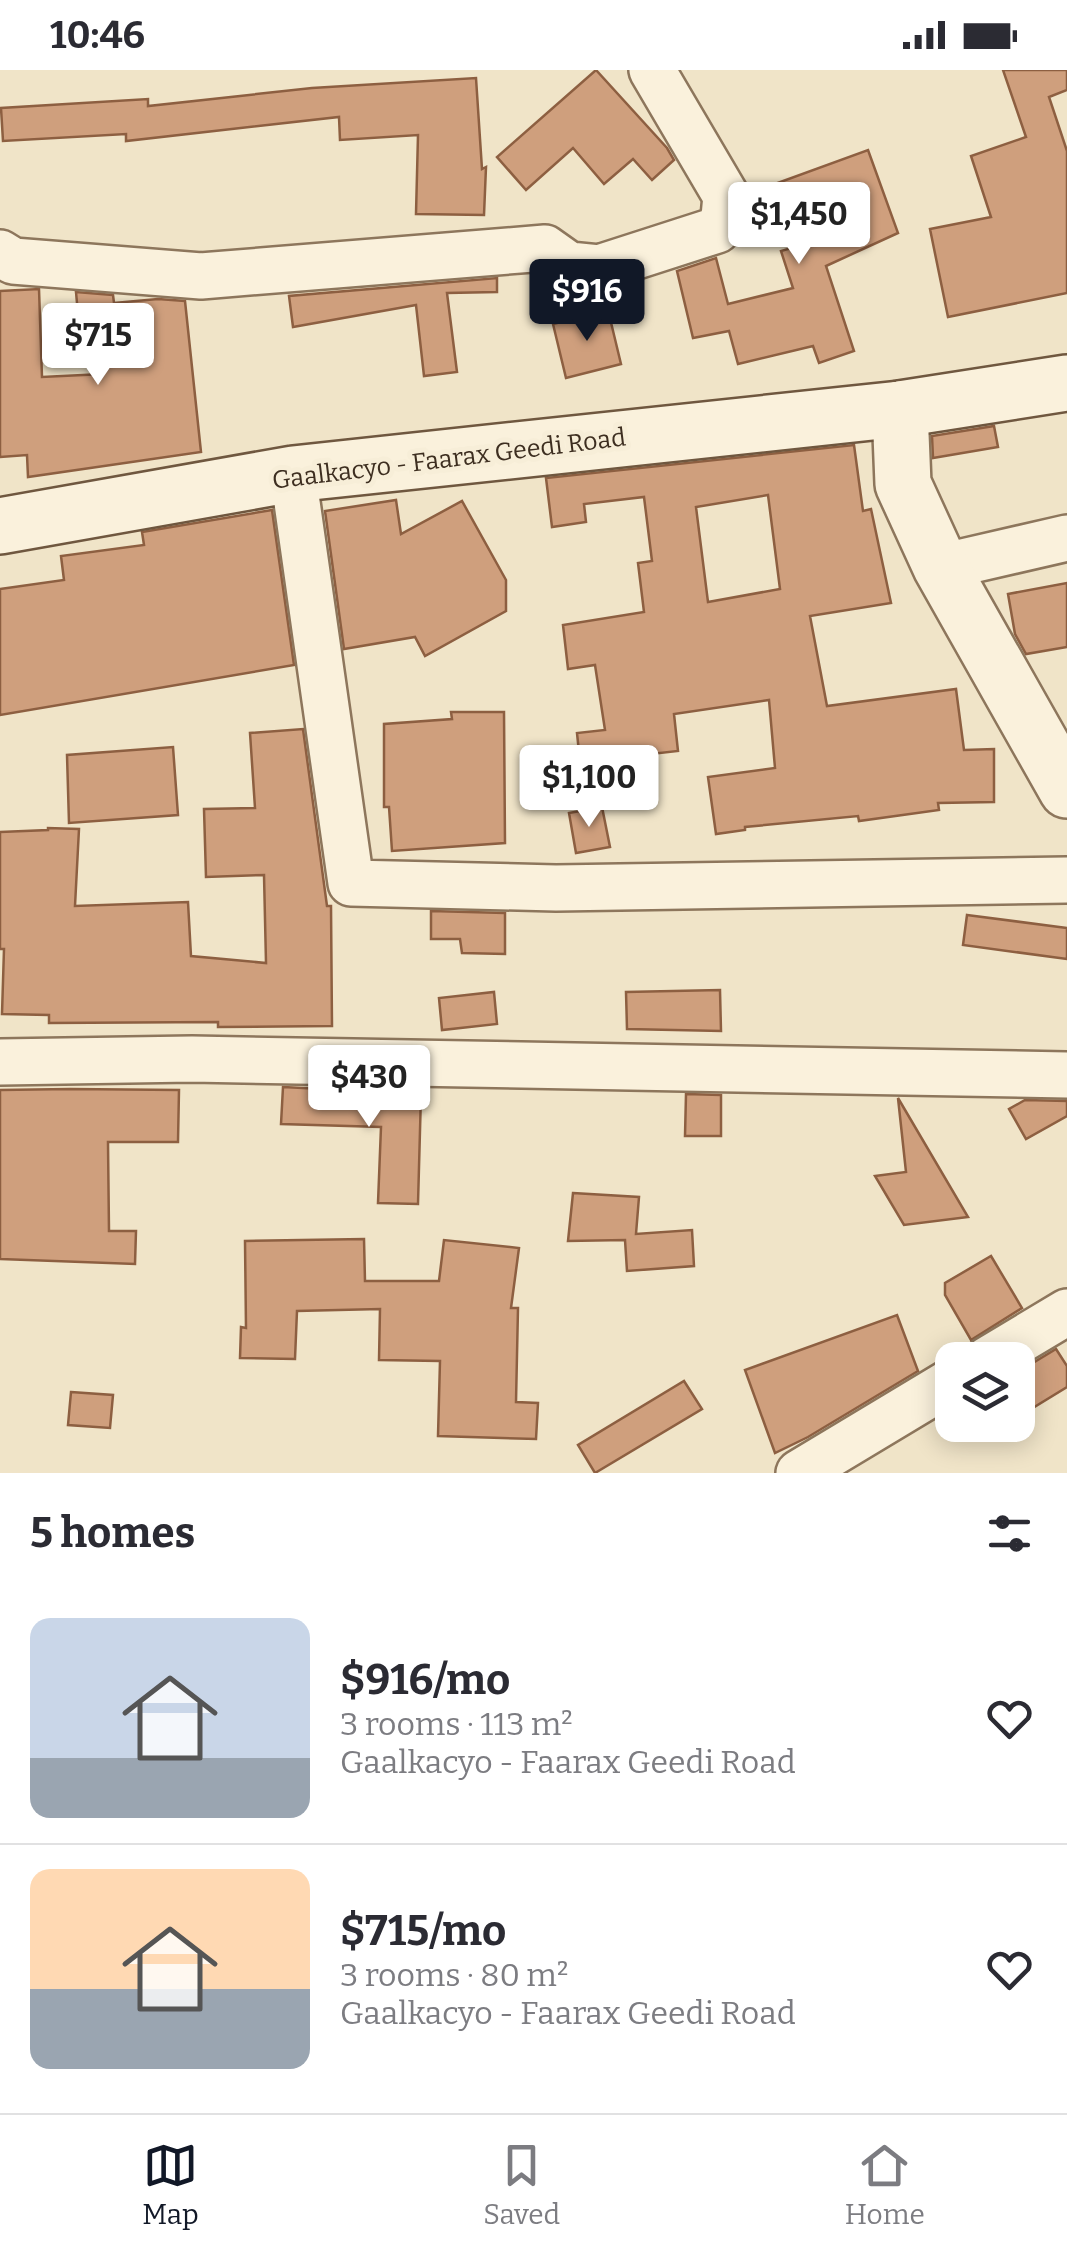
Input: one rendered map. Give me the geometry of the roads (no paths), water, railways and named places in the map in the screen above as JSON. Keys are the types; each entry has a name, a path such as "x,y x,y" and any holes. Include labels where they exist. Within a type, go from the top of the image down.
{"main road":[{"name":"Gaalkacyo - Faarax Geedi Road","path":"0,526 292,474 900,408 1067,382"},
{"path":"900,408 903,484 941,567 1067,790"}],"street":[{"path":"0,253 13,261 201,276 544,248 569,265 600,268 705,235 717,230 724,217 726,196 652,70"},
{"path":"292,474 351,883 556,888 1067,880"},
{"path":"941,567 1067,538"},
{"path":"0,1062 192,1059 1067,1075"},
{"path":"1017,1342 1067,1312"},
{"path":"799,1473 935,1391"}]}
